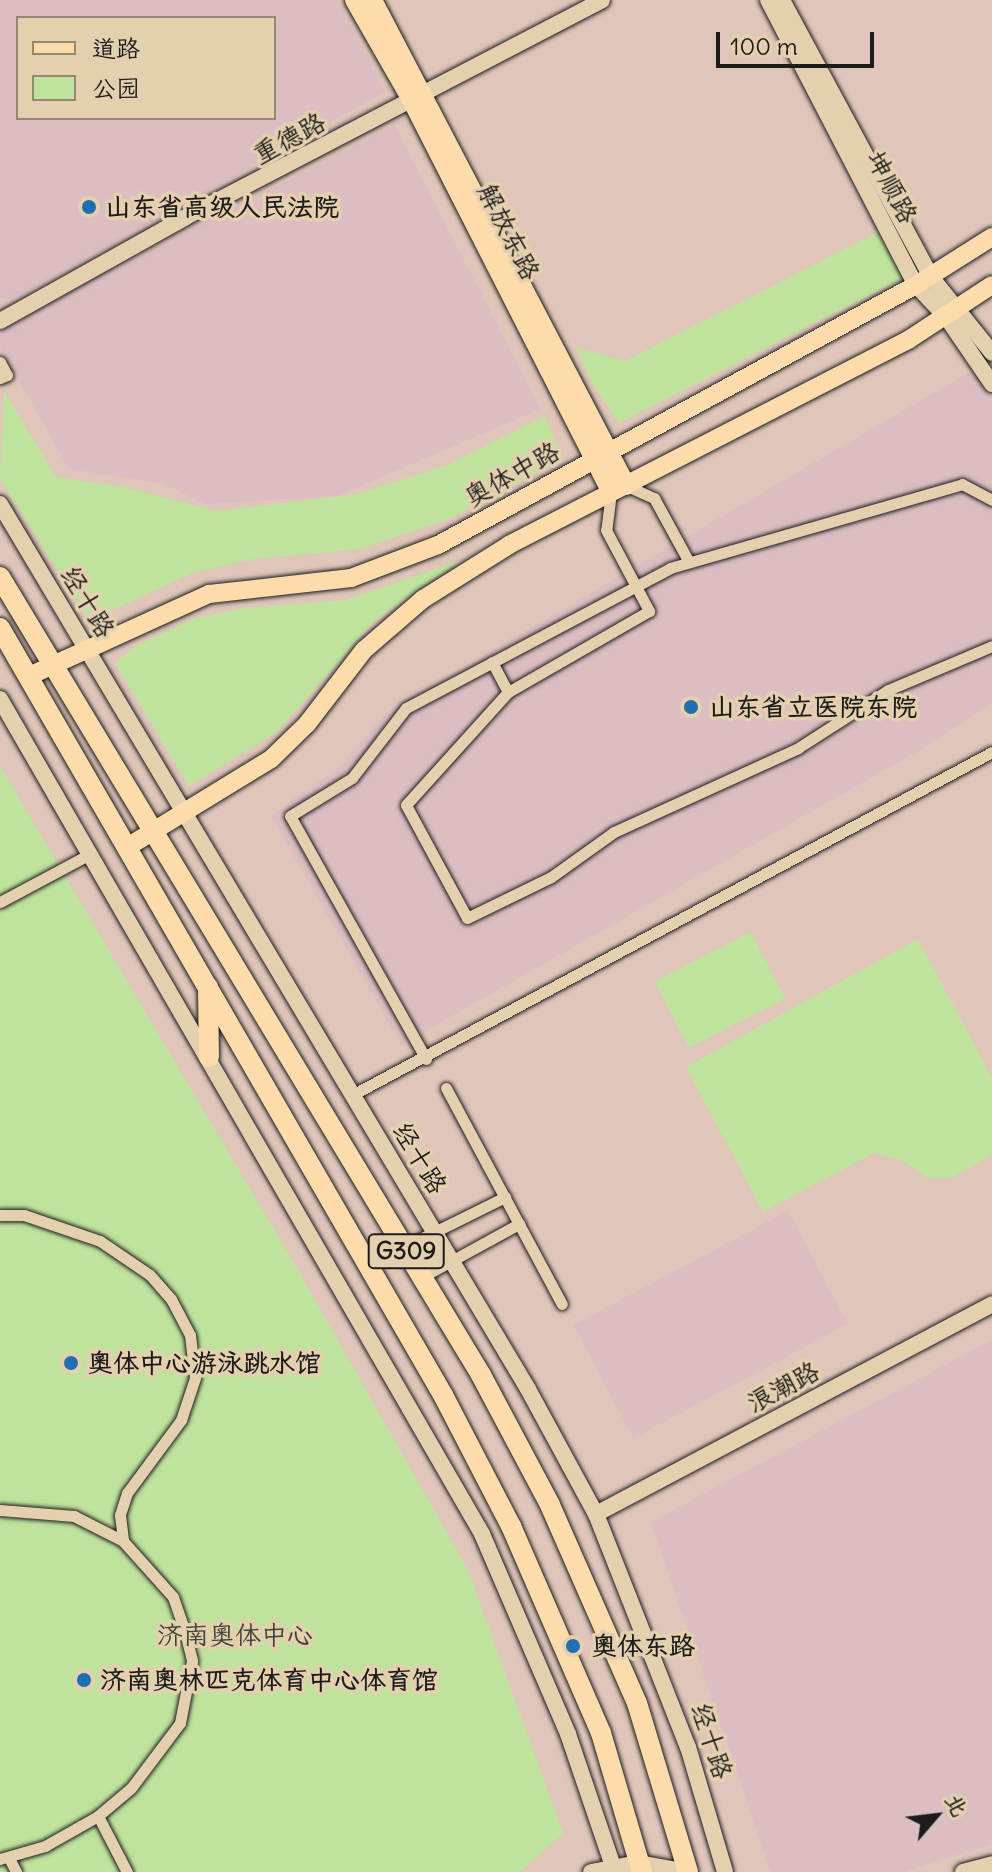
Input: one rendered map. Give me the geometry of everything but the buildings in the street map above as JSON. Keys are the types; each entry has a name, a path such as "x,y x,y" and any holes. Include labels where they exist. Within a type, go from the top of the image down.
{"highway":[{"name":"G309","path":"0,577 481,1375 590,1591 637,1703 688,1872"},
{"name":"G309","path":"0,628 129,846 443,1395 511,1526 601,1733 640,1868"},
{"path":"208,983 209,1057"}],"main road":[{"name":"解放东路","path":"354,0 417,97"},
{"name":"解放东路","path":"373,0 417,97 619,489"},
{"name":"重德路","path":"0,321 602,0"},
{"name":"坤顺路","path":"768,0 924,281 992,353"},
{"name":"坤顺路","path":"782,0 924,281"},
{"name":"奥体中路","path":"29,676 85,647 209,594 351,578 438,545 602,453 924,281 992,237"},
{"path":"129,846 271,759 307,724 364,650 423,599 509,545 954,313 992,285"},
{"name":"坤顺路","path":"954,313 992,384"},
{"name":"经十路","path":"0,504 434,1231 596,1514 688,1747 725,1872"},
{"path":"0,699 482,1534 568,1734 614,1869"},
{"name":"浪潮路","path":"596,1514 992,1304"},
{"path":"963,1872 992,1864"},
{"path":"591,1872 640,1868 688,1872"}],"street":[{"path":"0,362 7,375 0,378"},
{"path":"426,1059 290,816 352,778 406,708 636,586 689,562 962,484 992,500"},
{"path":"689,562 654,498 619,489 606,530 649,611 508,692 406,805 467,918 551,877 614,832 798,748 888,690 992,646"},
{"path":"492,662 508,692"},
{"path":"352,1095 426,1059 992,752"},
{"path":"0,902 90,854"},
{"path":"446,1088 562,1304"},
{"path":"404,1247 505,1197"},
{"path":"0,1215 24,1215 100,1241 150,1275 171,1299 190,1335 195,1378 181,1420 127,1493 120,1515 123,1541"},
{"path":"422,1277 519,1224"},
{"path":"0,1510 74,1516 123,1541 173,1597 192,1661 180,1723 131,1788 98,1816 45,1846 4,1859 16,1872"},
{"path":"98,1816 127,1872"}],"shaded area":[{"name":"山东省高级人民法院","path":"0,0 337,0 385,92 14,300 0,297"},
{"path":"395,125 540,409 338,496 205,504 164,484 69,469 0,347 0,328"},
{"name":"山东省立医院东院","path":"980,366 992,382 992,703 918,751 401,1045 271,816 336,770 388,711"},
{"path":"788,1211 848,1324 634,1438 573,1325"},
{"path":"992,1340 992,1844 903,1872 771,1872 651,1522"}],"green space":[{"path":"892,225 920,269 619,423 591,382 576,347 625,361"},
{"path":"4,391 56,477 124,487 217,511 357,494 448,465 545,416 563,459 449,519 360,549 253,559 192,573 89,621 0,479"},
{"path":"461,560 375,620 277,732 189,786 115,663 137,645 195,618 244,608 345,600"},
{"name":"济南奥体中心","path":"0,766 298,1270 468,1570 563,1833 520,1872 0,1872"},
{"path":"751,932 785,999 689,1048 655,981"},
{"path":"918,939 992,1078 992,1155 952,1178 928,1178 902,1160 874,1153 763,1212 686,1067"}],"place":[{"name":"山东省高级人民法院","path":"89,207"},
{"name":"山东省立医院东院","path":"691,707"},
{"name":"奥体中心游泳跳水馆","path":"71,1363"},
{"name":"奥体东路","path":"573,1646"},
{"name":"济南奥林匹克体育中心体育馆","path":"84,1680"}]}
